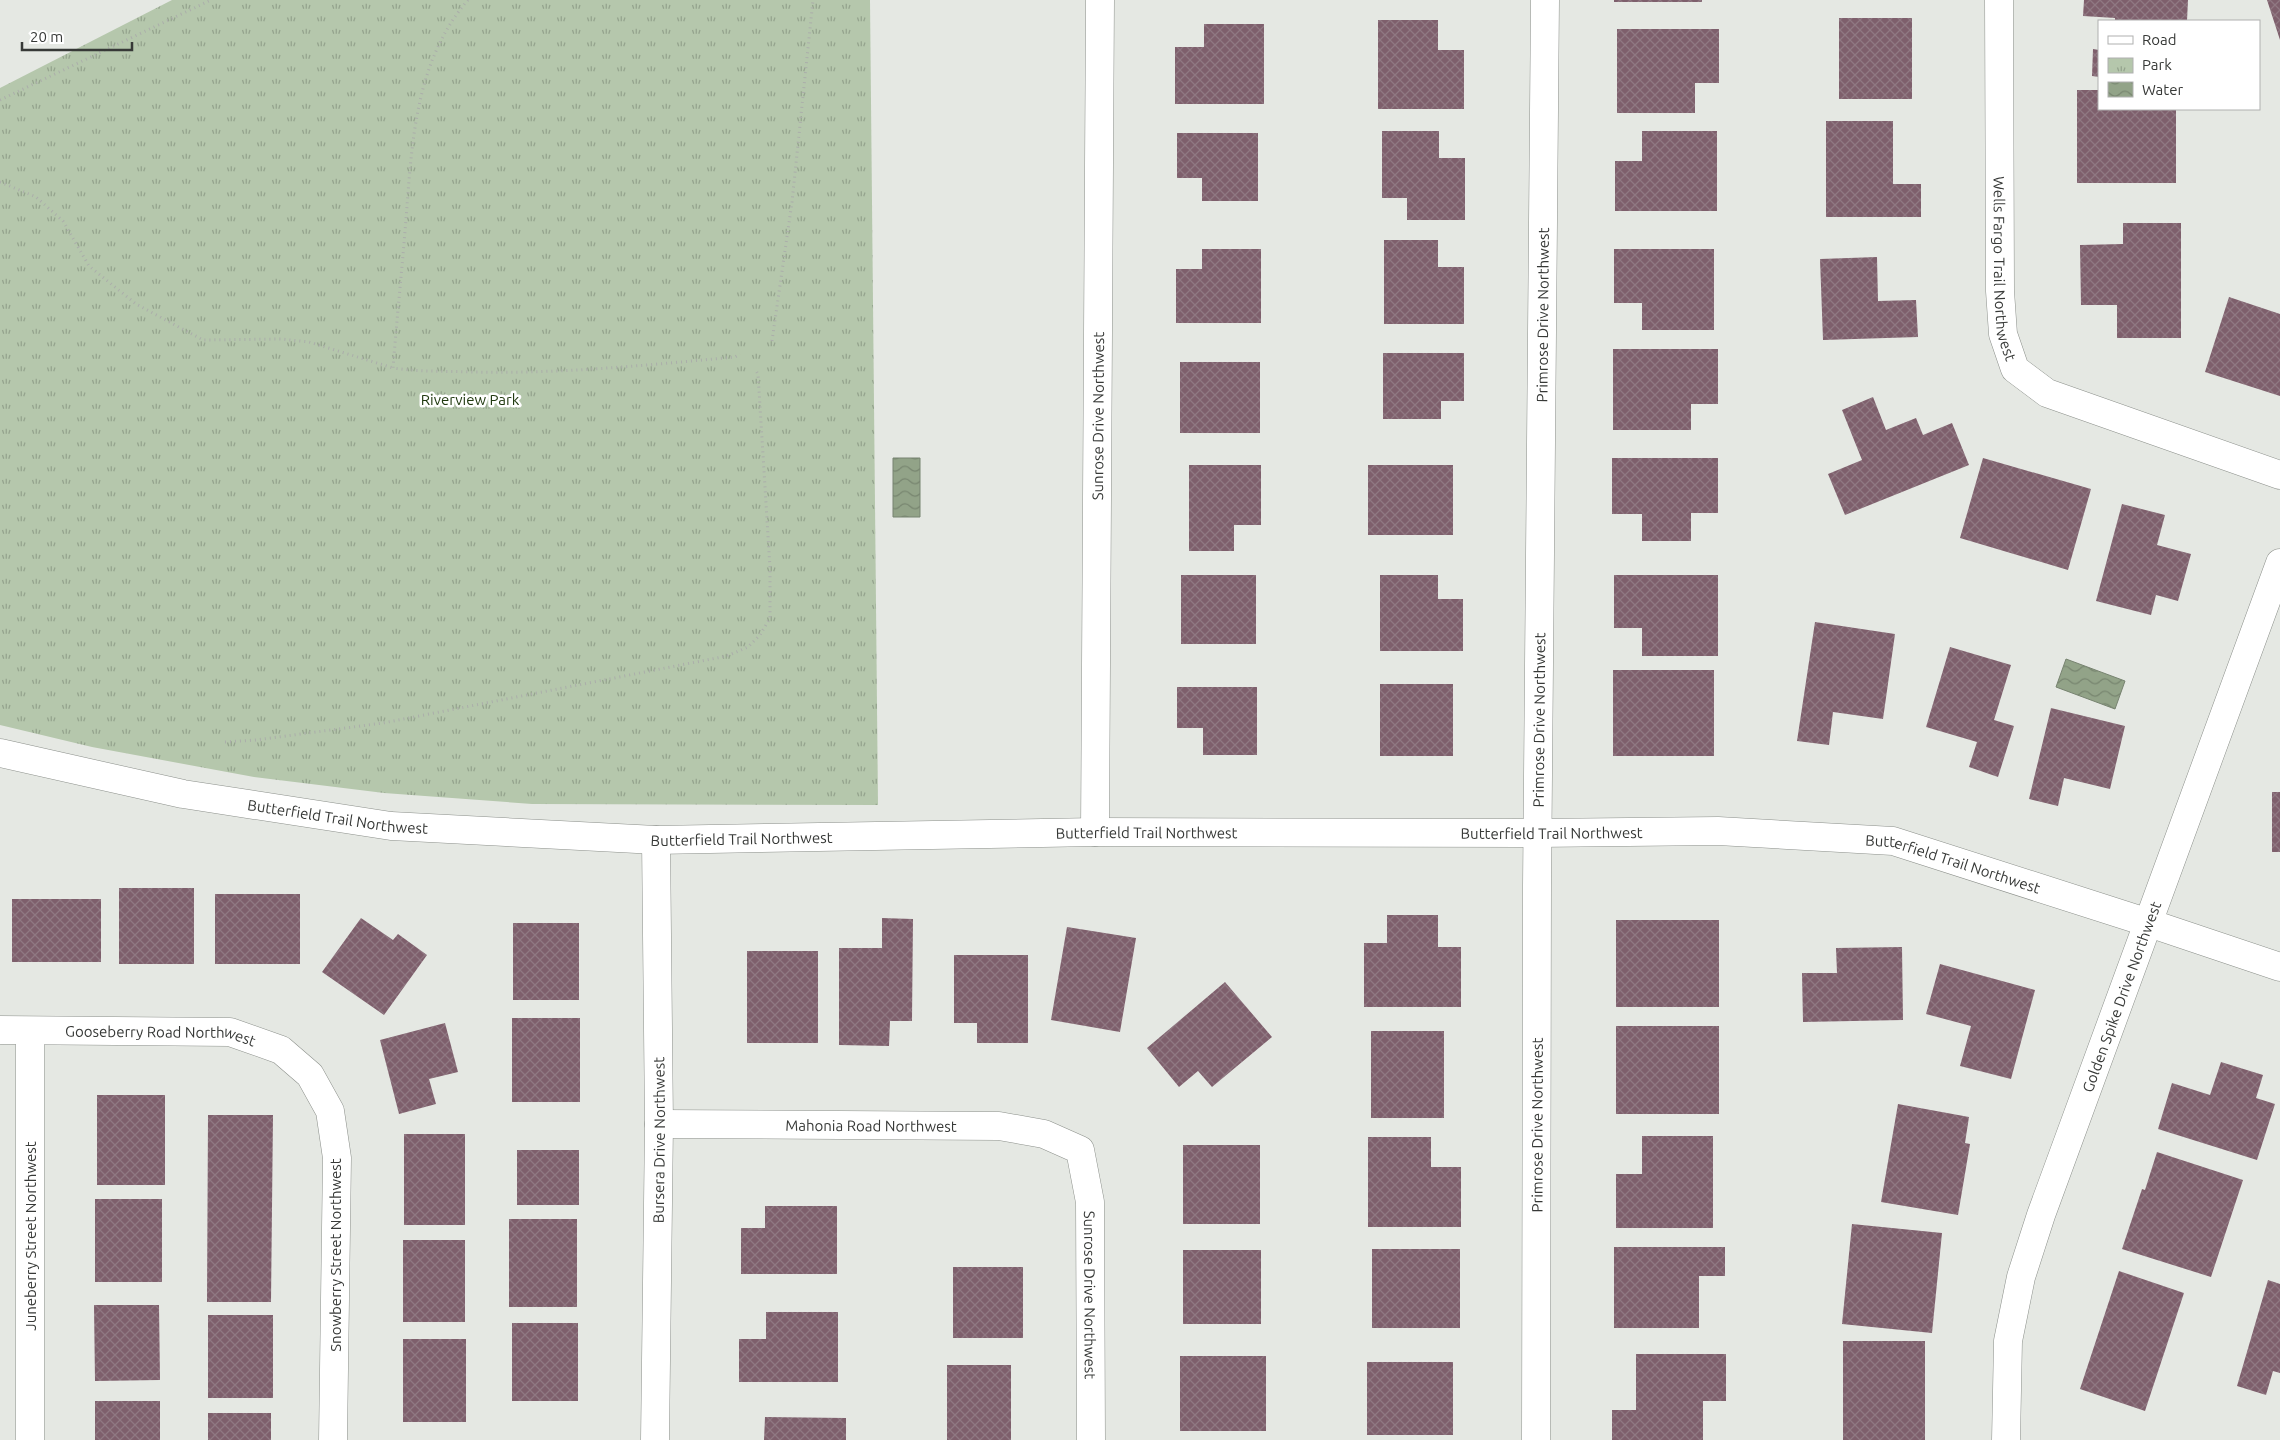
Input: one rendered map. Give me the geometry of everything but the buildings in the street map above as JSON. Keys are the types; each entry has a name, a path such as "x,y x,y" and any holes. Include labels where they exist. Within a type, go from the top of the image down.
{"street":[{"name":"Sunrose Drive Northwest","path":"1095,832 1100,0"},
{"name":"Primrose Drive Northwest","path":"1536,1440 1537,833 1545,0"},
{"name":"Wells Fargo Trail Northwest","path":"1999,0 2000,291 2003,334 2014,369 2047,393 2280,475"},
{"name":"Golden Spike Drive Northwest","path":"2006,1440 2008,1341 2021,1277 2041,1215 2280,563"},
{"name":"Butterfield Trail Northwest","path":"0,753 183,794 391,826 656,840 1095,832 1537,833 1718,831 1893,841 2149,922 2280,967"},
{"name":"Bursera Drive Northwest","path":"655,1440 659,1124 656,840"},
{"name":"Gooseberry Road Northwest","path":"0,1030 230,1032 281,1050 310,1075"},
{"name":"Juneberry Street Northwest","path":"30,1031 30,1440"},
{"name":"Snowberry Street Northwest","path":"310,1075 330,1111 337,1158 333,1440"},
{"name":"Mahonia Road Northwest","path":"659,1124 999,1126 1044,1134 1080,1150"},
{"name":"Sunrose Drive Northwest","path":"1080,1150 1090,1202 1092,1440"}],"path":[{"path":"0,100 211,0"},
{"path":"393,368 414,128 424,82 438,44 468,0"},
{"path":"772,341 792,202 813,0"},
{"path":"0,182 36,197 63,221 89,266 136,304 203,340 310,342 393,368 413,371 531,374 620,368 740,354"},
{"path":"225,742 256,740 383,724 727,656 748,646 760,635 770,618 770,568 758,374 755,369"}],"green space":[{"name":"Riverview Park","path":"172,0 870,0 878,805 532,804 384,793 254,777 92,747 0,725 0,88"}],"water":[{"path":"893,458 920,458 920,517 893,517"},
{"path":"2066,659 2125,681 2115,709 2056,687"}]}
